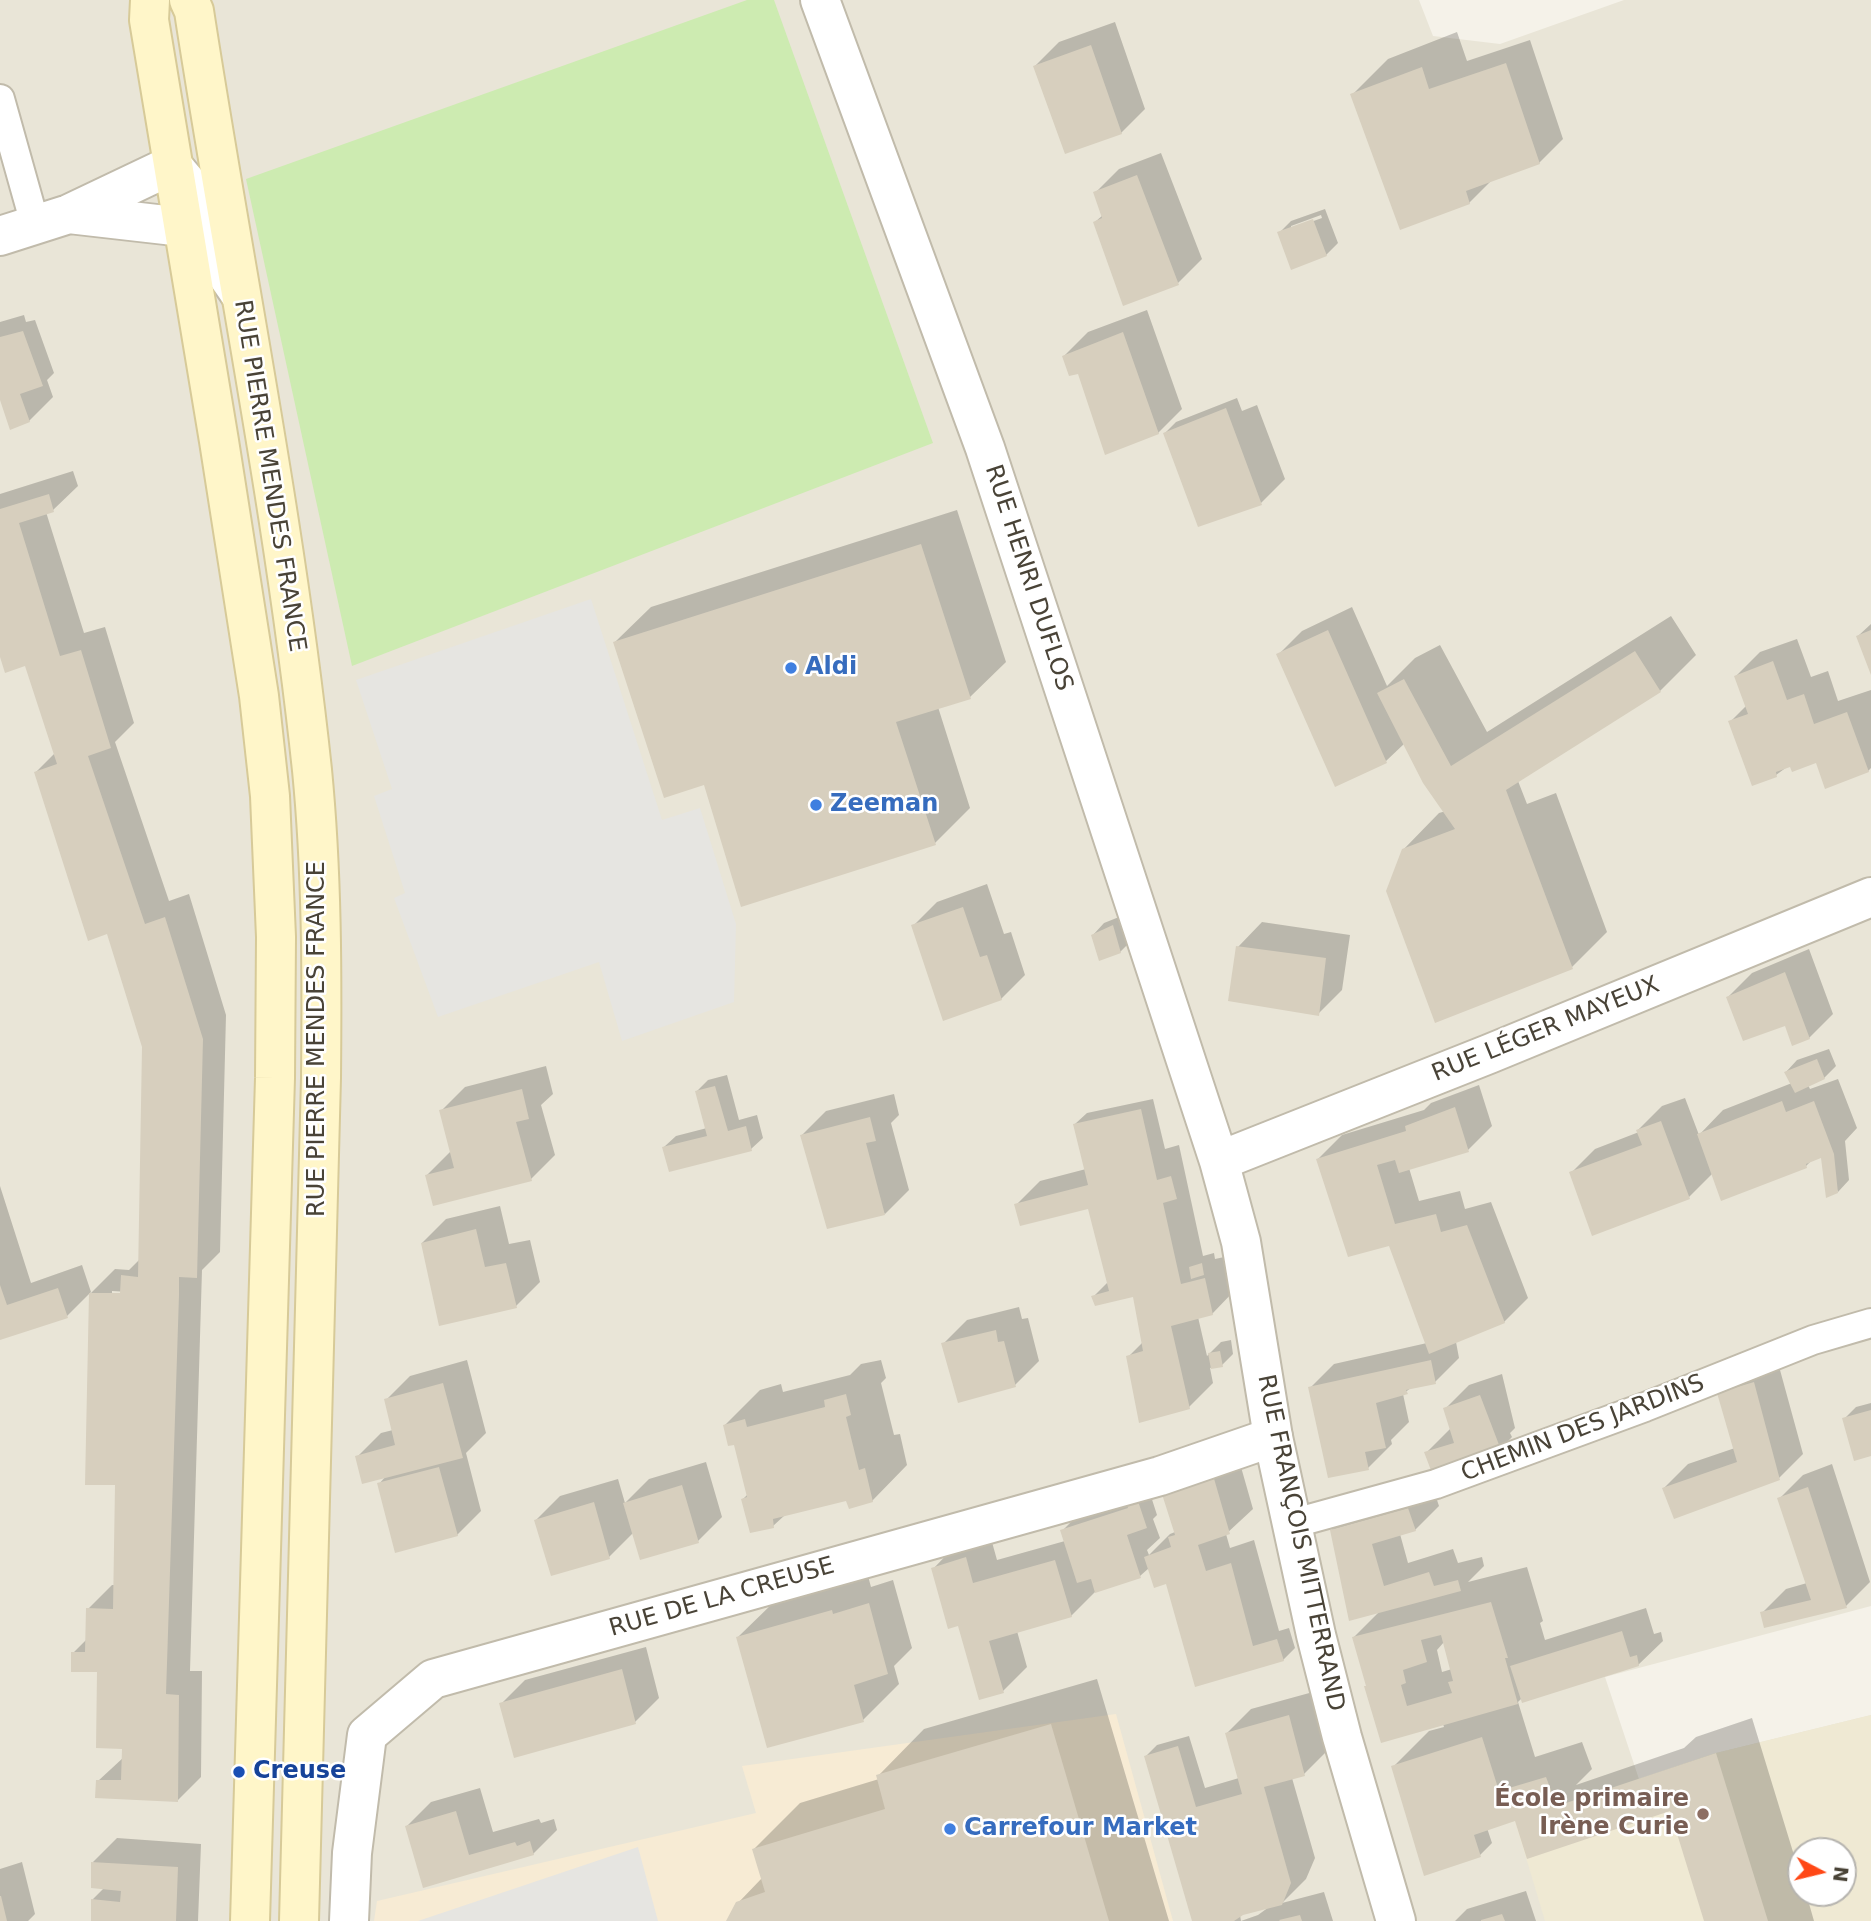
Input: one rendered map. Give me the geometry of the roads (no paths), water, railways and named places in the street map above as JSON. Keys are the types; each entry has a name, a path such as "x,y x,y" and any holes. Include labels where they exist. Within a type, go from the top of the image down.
{"main road":[{"name":"RUE PIERRE MENDES FRANCE","path":"150,0 149,20 172,164 191,212 258,696 270,796 274,865 275,1078 250,1921"},
{"name":"RUE PIERRE MENDES FRANCE","path":"189,0 194,12 298,652 312,771 323,938 299,1921"}],"street":[{"name":"RUE HENRI DUFLOS","path":"820,0 985,448 1219,1161"},
{"path":"216,155 191,212 209,249 240,294"},
{"path":"35,225 172,164"},
{"path":"35,225 191,212"},
{"name":"RUE LÉGER MAYEUX","path":"1219,1161 1489,1054 1871,897"},
{"name":"RUE FRANÇOIS MITTERRAND","path":"1219,1161 1241,1242 1273,1437 1291,1524 1342,1737 1396,1921"},
{"name":"RUE DE LA CREUSE","path":"349,1921 352,1853 367,1735 433,1679 1160,1476 1273,1437"}],"lane":[{"path":"0,99 35,225"},
{"name":"CHEMIN DES JARDINS","path":"1291,1524 1436,1484 1645,1408 1813,1340 1871,1324"}],"place":[{"name":"Aldi","path":"791,668"},
{"name":"Zeeman","path":"816,805"},
{"name":"Creuse","path":"239,1772"},
{"name":"École primaire Irène Curie","path":"1703,1814"},
{"name":"Carrefour Market","path":"950,1829"}]}
